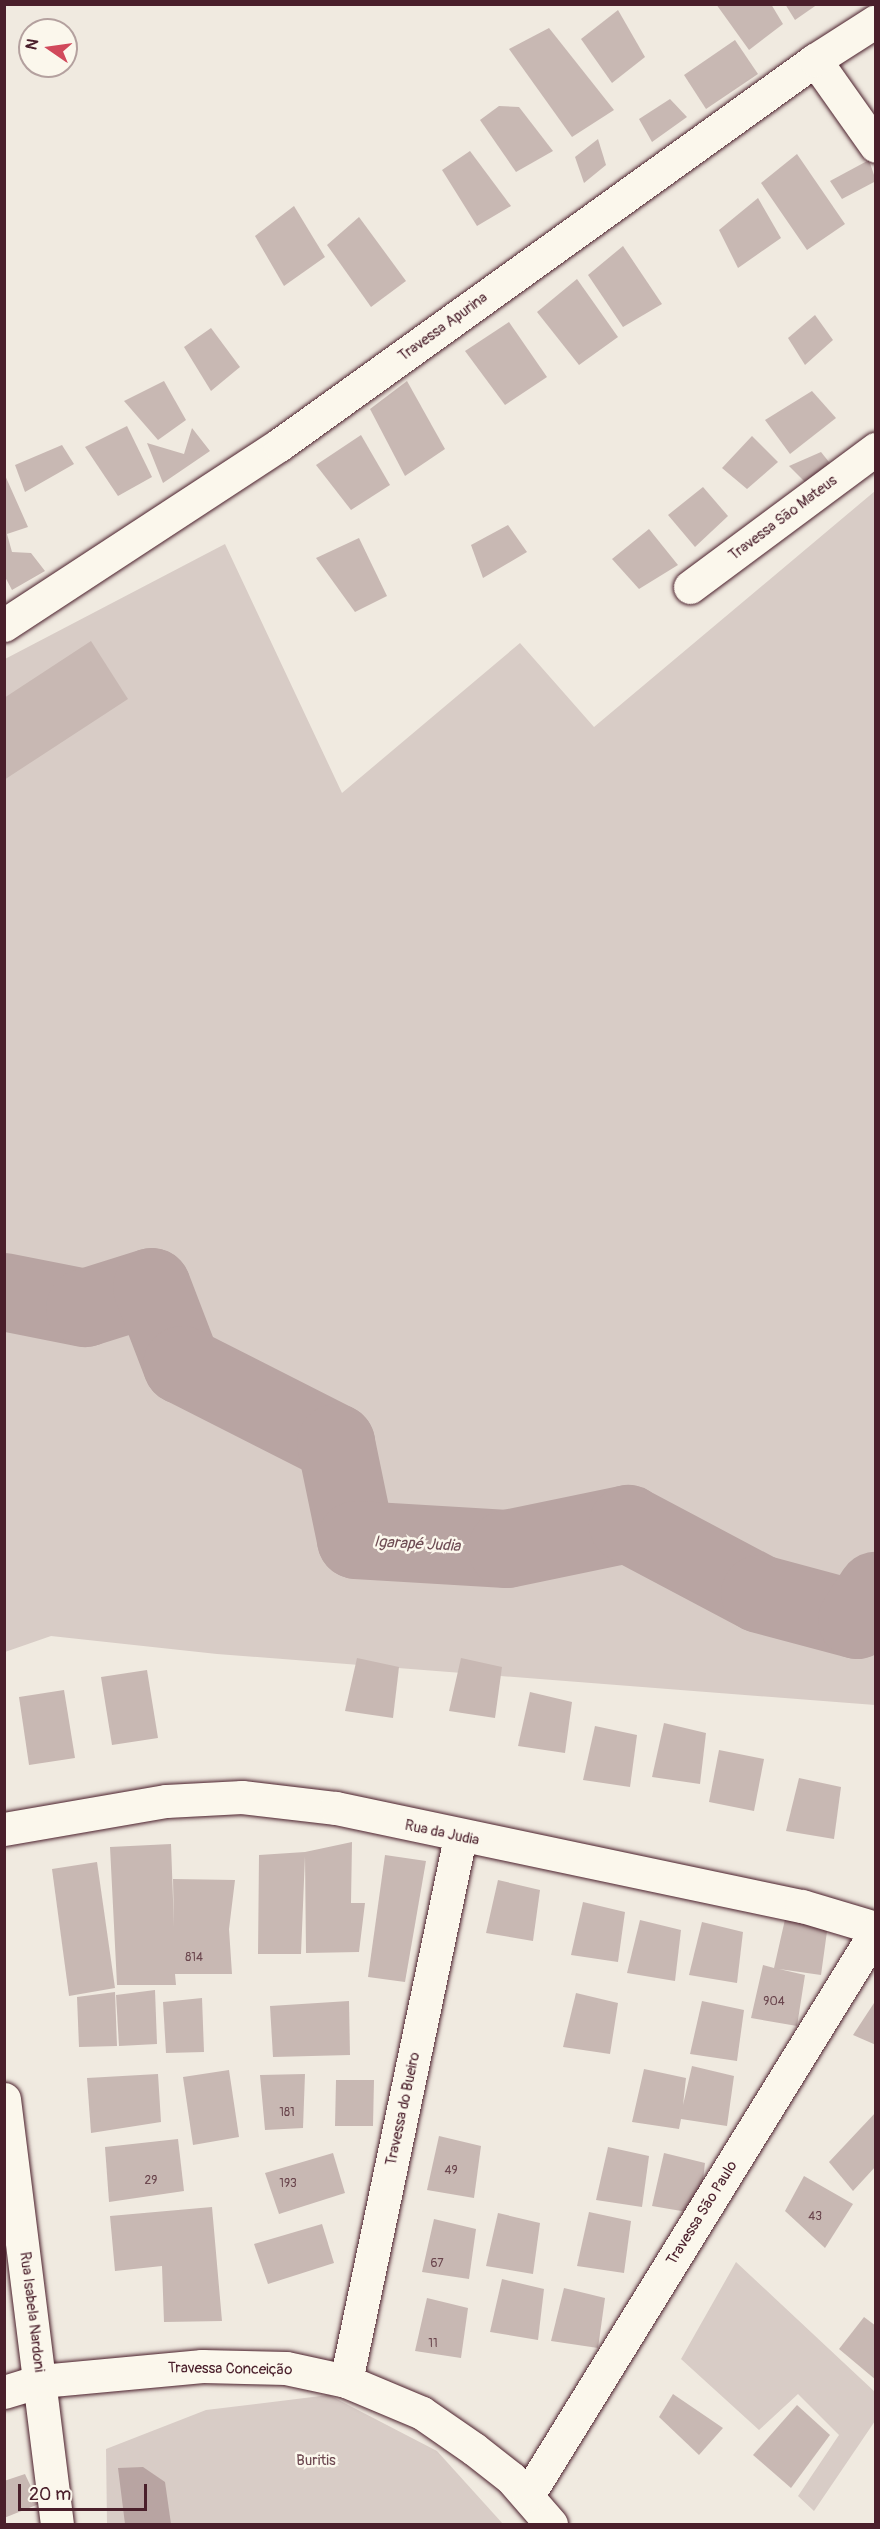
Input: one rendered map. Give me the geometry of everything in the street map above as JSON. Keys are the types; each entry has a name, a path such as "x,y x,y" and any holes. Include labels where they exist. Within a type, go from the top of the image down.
{"street":[{"name":"Travessa Apurina","path":"4,626 279,445 815,60 876,21"},
{"path":"815,60 876,146"},
{"name":"Travessa São Mateus","path":"690,587 876,449"},
{"name":"Rua da Judia","path":"4,1829 166,1801 242,1797 336,1808 460,1837 802,1906 876,1929"},
{"name":"Travessa do Bueiro","path":"346,2380 460,1837"},
{"name":"Travessa São Paulo","path":"528,2495 876,1929"},
{"name":"Rua Isabela Nardoni","path":"4,2099 41,2381 57,2524"},
{"name":"Travessa Conceição","path":"4,2392 41,2381 202,2366 286,2368 346,2380 422,2413 474,2449 528,2495 551,2524"}],"green space":[{"path":"875,491 875,1705 217,1654 51,1636 5,1652 5,659 225,544 342,793 520,643 594,727"},
{"path":"736,2262 875,2392 875,2421 814,2511 798,2496 839,2435 798,2394 759,2430 681,2359"},
{"name":"Buritis","path":"329,2395 437,2451 503,2524 107,2524 106,2449 206,2410"}],"shaded area":[{"path":"143,2467 165,2482 171,2524 125,2524 118,2468"}],"building":[{"path":"716,4 771,4 783,24 749,50"},
{"path":"785,4 818,4 795,20"},
{"path":"618,10 645,57 612,83 581,39"},
{"path":"549,28 614,110 572,137 509,49"},
{"path":"735,40 758,74 706,109 684,75"},
{"path":"670,99 687,117 652,142 639,119"},
{"path":"499,106 519,107 553,151 516,172 480,120"},
{"path":"598,139 606,165 584,183 575,157"},
{"path":"470,151 511,206 477,226 442,170"},
{"path":"797,154 845,224 807,250 761,183"},
{"path":"869,160 876,181 842,199 830,181"},
{"path":"758,198 781,238 738,268 719,230"},
{"path":"294,206 325,257 284,286 255,236"},
{"path":"359,217 406,281 371,307 327,245"},
{"path":"623,246 662,304 623,327 588,275"},
{"path":"577,279 618,337 579,365 537,312"},
{"path":"815,315 833,340 805,365 788,338"},
{"path":"509,322 547,377 505,405 465,351"},
{"path":"211,328 240,367 211,391 184,347"},
{"path":"164,381 186,420 158,440 124,401"},
{"path":"407,381 445,449 405,476 370,409"},
{"path":"812,391 836,418 790,454 765,420"},
{"path":"127,426 152,477 118,496 85,447"},
{"path":"192,428 210,451 163,483 147,443 184,454"},
{"path":"361,435 390,485 351,510 316,465"},
{"path":"752,436 778,462 747,489 722,468"},
{"path":"62,445 74,464 25,492 15,465"},
{"path":"821,452 833,467 807,484 789,466"},
{"path":"4,473 28,527 7,534 12,552 31,553 45,571 12,590 4,575"},
{"path":"703,487 728,516 695,547 668,515"},
{"path":"508,525 527,552 483,578 471,545"},
{"path":"649,529 678,565 639,589 612,559"},
{"path":"359,538 387,596 355,612 316,558"},
{"path":"91,641 128,699 4,780 4,698"},
{"path":"357,1658 399,1667 393,1718 345,1711"},
{"path":"461,1658 502,1667 495,1718 449,1711"},
{"path":"147,1670 158,1738 112,1745 101,1677"},
{"path":"64,1690 75,1758 29,1765 19,1697"},
{"path":"530,1692 572,1702 565,1753 518,1746"},
{"path":"664,1723 706,1733 700,1784 652,1777"},
{"path":"595,1726 637,1735 630,1787 583,1780"},
{"path":"719,1750 764,1759 754,1811 709,1802"},
{"path":"799,1778 841,1787 834,1839 786,1831"},
{"path":"352,1842 351,1903 365,1903 359,1952 306,1953 305,1856 301,1954 258,1954 259,1855 305,1852"},
{"path":"171,1844 174,1927 173,1879 235,1880 229,1929 232,1974 175,1974 176,1985 117,1985 110,1847"},
{"path":"385,1855 426,1861 405,1982 368,1977"},
{"path":"97,1862 115,1988 69,1996 52,1869"},
{"path":"498,1880 540,1890 533,1941 486,1933"},
{"path":"583,1902 625,1912 618,1962 571,1955"},
{"path":"786,1915 828,1924 821,1975 779,1969 805,1975 797,2026 751,2018 763,1965 774,1968"},
{"path":"640,1920 681,1930 675,1981 627,1973"},
{"path":"702,1922 743,1932 737,1983 689,1975"},
{"path":"155,1990 157,2044 119,2046 116,1995"},
{"path":"115,1992 117,2046 79,2047 77,1997"},
{"path":"576,1993 618,2003 610,2054 563,2047"},
{"path":"202,1998 204,2052 166,2053 163,2002"},
{"path":"876,2000 876,2045 853,2035"},
{"path":"349,2001 350,2055 273,2057 270,2006"},
{"path":"702,2001 744,2010 737,2061 690,2054"},
{"path":"692,2066 734,2076 727,2126 681,2119 679,2129 632,2122 644,2069 686,2078 683,2105"},
{"path":"229,2070 239,2137 193,2145 183,2077"},
{"path":"158,2074 161,2122 91,2133 87,2078"},
{"path":"305,2074 303,2128 265,2130 260,2075"},
{"path":"336,2080 374,2080 373,2126 335,2126"},
{"path":"876,2112 876,2166 853,2191 829,2162"},
{"path":"439,2136 481,2146 474,2198 427,2190"},
{"path":"178,2139 184,2191 109,2202 105,2147"},
{"path":"608,2147 649,2156 642,2207 596,2200"},
{"path":"333,2153 345,2193 279,2214 265,2173"},
{"path":"664,2153 705,2163 699,2214 652,2206"},
{"path":"804,2176 853,2204 825,2248 785,2211"},
{"path":"212,2207 222,2321 164,2322 162,2266 115,2271 110,2216"},
{"path":"589,2212 631,2221 624,2273 577,2266"},
{"path":"498,2213 540,2223 533,2274 486,2266"},
{"path":"434,2219 476,2229 469,2279 422,2272"},
{"path":"322,2224 334,2263 268,2284 254,2244"},
{"path":"502,2279 544,2289 538,2340 490,2332"},
{"path":"564,2288 605,2298 598,2348 551,2341"},
{"path":"427,2298 468,2308 461,2358 415,2351"},
{"path":"864,2317 876,2326 876,2380 839,2349"},
{"path":"673,2394 723,2428 699,2455 659,2417"},
{"path":"797,2405 830,2435 791,2488 753,2455"},
{"path":"25,2474 39,2504 4,2518 4,2481"}],"waterway":[{"name":"Igarapé Judia","path":"4,1292 85,1308 152,1287 182,1365 336,1443 356,1540 507,1549 628,1524 760,1594 857,1620 876,1591"}]}
